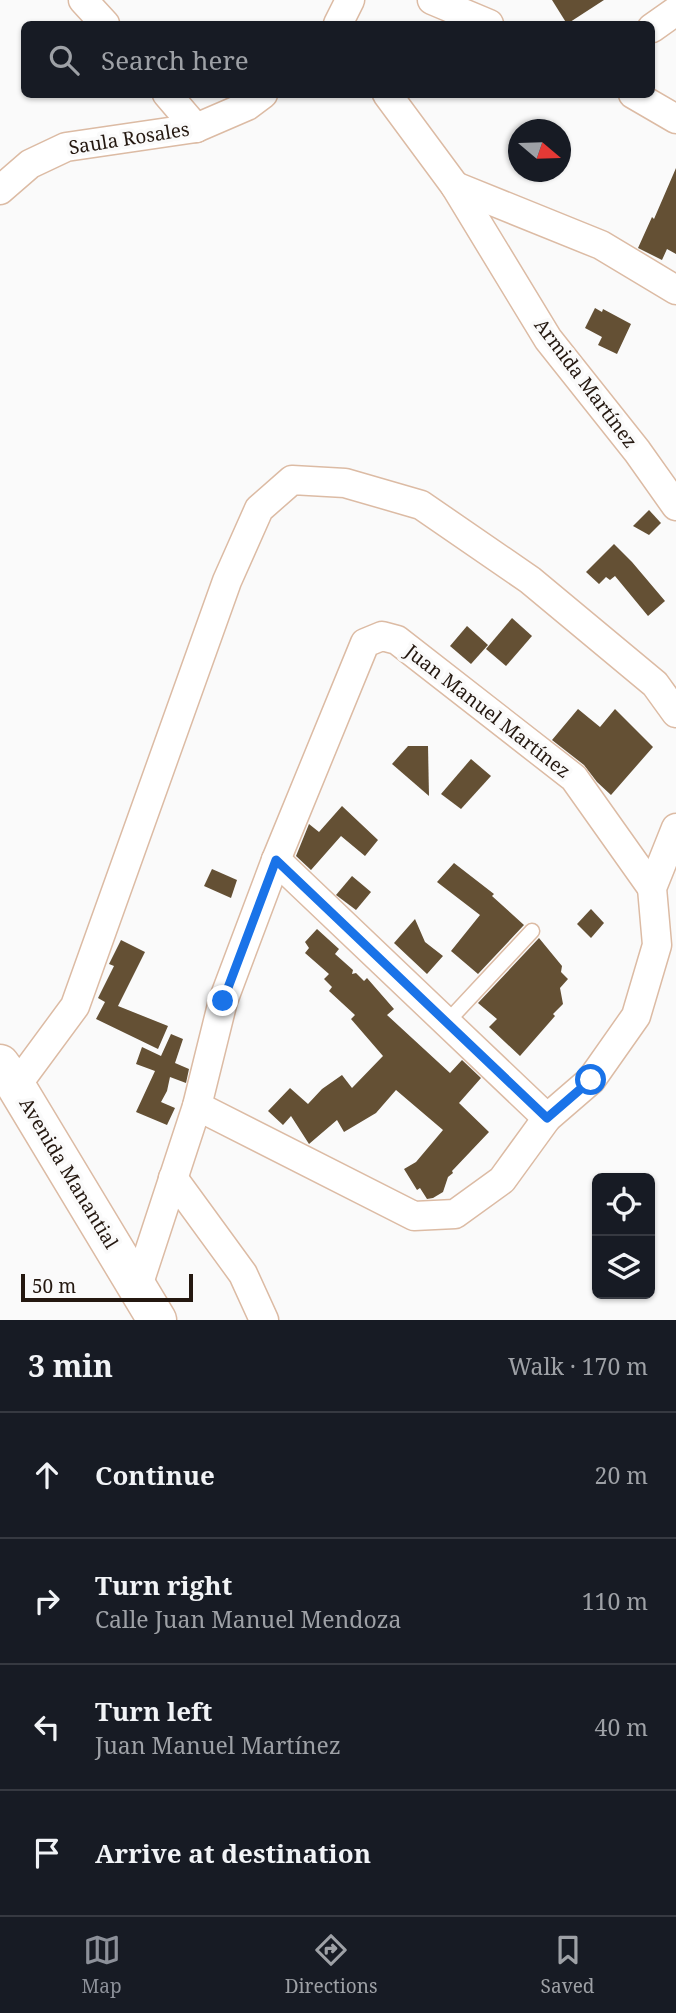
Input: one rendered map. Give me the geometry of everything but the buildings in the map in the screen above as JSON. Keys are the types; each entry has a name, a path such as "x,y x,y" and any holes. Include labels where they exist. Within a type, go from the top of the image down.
{"main road":[{"name":"Avenida Manantial","path":"8,1075 158,1320"}],"street":[{"path":"83,0 102,21"},
{"path":"340,21 351,0"},
{"path":"432,0 482,21"},
{"path":"655,26 676,11"},
{"path":"170,98 196,128"},
{"name":"Saula Rosales","path":"0,190 30,164 66,146 196,128 247,106 258,98"},
{"name":"Armida Martínez","path":"390,98 455,186 548,340 637,451 676,506"},
{"path":"640,98 676,119"},
{"path":"455,186 601,245 676,290"},
{"path":"8,1075 75,1006 227,581 259,509 292,480 345,482 421,505 540,589 655,684 676,713"},
{"name":"Juan Manuel Martínez","path":"138,1286 197,1106 223,1001 276,860 365,643 382,636 397,640 574,778 652,888"},
{"path":"197,1106 414,1216 455,1214 502,1180 547,1118 591,1080 636,1016 657,945 652,888 676,828"},
{"path":"276,860 547,1118"},
{"path":"173,1178 243,1274 264,1320"}],"lane":[{"path":"447,1022 532,931"}],"route":[{"path":"223,1001 276,860 547,1118 591,1080"}]}
